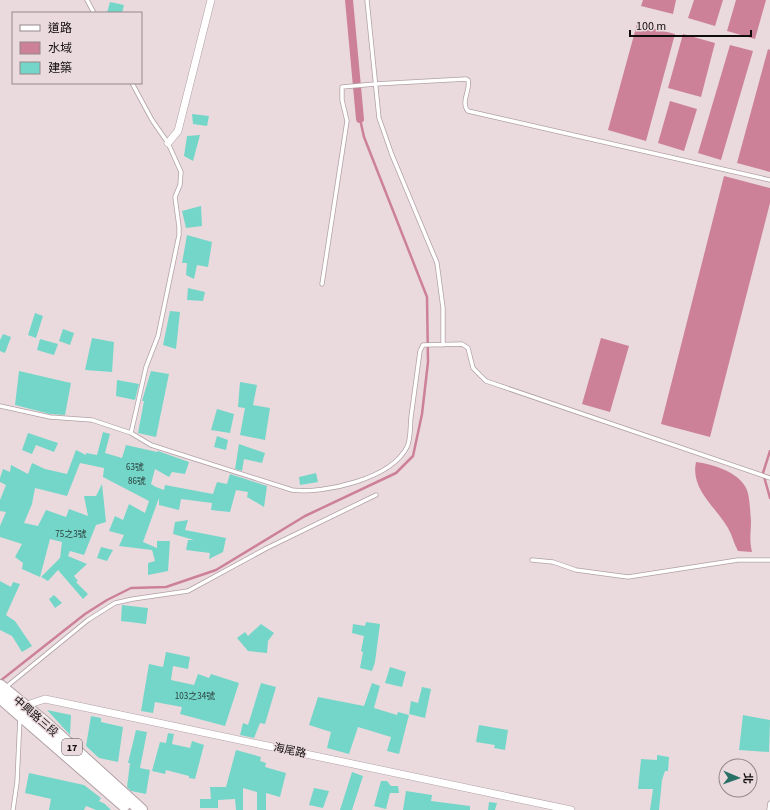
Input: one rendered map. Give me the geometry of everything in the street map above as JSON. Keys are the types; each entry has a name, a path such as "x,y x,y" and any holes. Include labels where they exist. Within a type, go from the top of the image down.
{"main road":[{"name":"中興路三段","path":"1,690 129,810"},
{"name":"中興路三段","path":"22,710 141,810"}],"street":[{"path":"168,143 178,131 211,0"},
{"name":"海尾路","path":"22,710 45,699 568,809"}],"lane":[{"path":"87,0 93,12"},
{"path":"367,0 373,84 379,118 392,155 437,263 443,308 442,345"},
{"path":"322,284 347,121 342,100 342,88 373,84 468,80 470,85 464,106 468,111 770,180"},
{"path":"131,433 146,367 158,336 178,235 179,226 175,198 180,185 181,172 168,143 152,120 133,84"},
{"path":"0,406 50,417 92,420 131,433 151,445 292,490 301,491 357,483 391,464 406,448 420,351 423,345 462,344 468,348 472,368 486,381 769,478"},
{"path":"1,690 88,620 115,603 188,591 266,548 376,495"},
{"path":"532,560 553,562 576,570 628,577 738,560 770,560"},
{"path":"13,810 17,782 22,710"},
{"path":"769,810 770,803"}],"water":[{"path":"643,0 676,0 673,14 641,6"},
{"path":"694,0 723,0 715,26 688,18"},
{"path":"736,0 766,0 755,39 727,31"},
{"path":"637,24 675,34 646,141 608,130"},
{"path":"683,34 715,43 701,97 668,88"},
{"path":"730,45 753,51 721,160 698,153"},
{"path":"768,49 770,50 770,172 737,163"},
{"path":"670,101 697,109 684,151 658,143"},
{"path":"724,176 770,188 770,203 710,437 661,424"},
{"path":"601,338 629,346 610,412 582,404"},
{"path":"696,462 725,470 738,478 747,490 751,521 750,540 752,552 738,551 728,528 700,489 695,472"}],"building":[{"path":"110,2 124,5 122,12 107,12"},
{"path":"192,114 209,116 207,126 193,124"},
{"path":"200,135 193,161 184,156 187,136"},
{"path":"201,206 202,226 186,228 182,211"},
{"path":"187,235 212,242 208,267 197,265 194,279 186,275 187,263 182,263"},
{"path":"188,288 205,292 203,301 187,300"},
{"path":"170,311 180,312 176,349 163,345"},
{"path":"35,313 43,316 36,338 28,335"},
{"path":"63,329 74,333 70,345 59,341"},
{"path":"3,334 11,337 5,353 0,351 0,340"},
{"path":"92,338 114,342 112,372 85,370"},
{"path":"40,339 58,344 54,355 37,350"},
{"path":"19,371 71,383 65,415 50,414 15,405"},
{"path":"151,371 169,374 156,437 138,433 144,401 142,401"},
{"path":"117,380 139,384 135,400 116,396"},
{"path":"240,382 257,385 253,405 270,408 265,440 240,435 245,408 238,407"},
{"path":"217,409 234,414 230,433 211,430"},
{"path":"103,432 110,434 105,453 122,458 126,445 158,451 189,462 185,474 172,472 169,477 155,469 151,484 156,487 164,490 165,485 213,494 217,482 227,484 230,474 267,486 264,507 247,497 248,492 236,490 230,512 211,510 212,503 181,499 179,510 159,505 159,498 143,542 157,548 157,541 170,541 168,571 148,575 148,563 155,561 152,550 119,546 124,535 109,531 115,516 123,520 129,504 145,513 149,501 103,477 104,468 80,463 67,496 35,488 32,504 24,523 38,526 46,510 66,517 69,509 88,516 84,496 96,496 102,484 106,522 96,525 84,555 70,551 68,556 87,564 74,576 78,581 76,582 88,594 83,599 58,570 48,581 41,577 60,558 62,542 50,539 40,577 22,569 23,563 15,557 22,544 0,537 0,526 6,512 0,511 0,500 6,485 0,482 0,478 3,469 10,472 11,465 28,474 32,463 45,469 67,474 76,450 86,455 86,453 97,455"},
{"path":"28,433 58,443 54,452 36,445 32,454 22,450"},
{"path":"217,436 228,440 226,450 214,447"},
{"path":"239,444 265,453 262,463 244,459 242,471 235,469"},
{"path":"316,473 318,482 300,485 299,477"},
{"path":"188,520 185,530 226,538 223,552 209,559 210,553 186,550 188,540 194,540 173,534 175,522"},
{"path":"101,547 113,550 107,561 97,558"},
{"path":"0,581 11,587 13,582 20,584 6,615 15,621 32,646 22,652 12,636 0,630"},
{"path":"54,595 62,603 55,608 49,599"},
{"path":"122,605 148,608 146,624 121,621"},
{"path":"366,622 380,624 375,662 372,671 360,668 364,636 352,633 353,624 365,626"},
{"path":"261,624 274,633 268,641 267,653 248,651 237,638 245,632 248,636"},
{"path":"166,652 190,657 188,669 173,666 171,680 194,685 198,674 209,678 211,674 239,683 225,726 180,714 182,707 155,702 153,713 141,711 149,664 163,667"},
{"path":"390,667 406,672 402,687 385,683"},
{"path":"261,683 276,687 265,724 260,723 254,738 240,735 243,723 248,725"},
{"path":"372,683 380,686 374,708 397,715 398,712 409,715 399,754 387,751 391,737 358,727 349,754 327,748 331,732 309,725 318,697 364,706"},
{"path":"422,687 431,689 425,718 409,714 411,701 418,703"},
{"path":"47,710 71,715 70,735"},
{"path":"743,715 770,720 769,752 739,750"},
{"path":"91,716 101,718 101,722 123,727 118,762 99,758 86,746"},
{"path":"479,725 508,730 505,750 494,748 495,745 476,742"},
{"path":"136,730 147,732 140,768 150,770 146,794 131,791 127,787 130,763 128,763"},
{"path":"168,733 174,734 172,744 190,748 192,741 204,745 195,779 166,770 165,774 152,771 160,742 166,743"},
{"path":"236,750 261,757 260,761 266,763 265,767 286,773 280,797 266,793 266,810 257,810 257,792 243,788 243,810 236,810 235,799 218,800 218,808 200,808 200,799 211,799 210,787 226,787"},
{"path":"657,755 669,757 668,771 665,771 662,780 659,810 650,810 653,789 638,789 641,759 657,760"},
{"path":"352,772 363,776 352,810 340,810"},
{"path":"29,773 84,785 101,798 99,801 111,810 96,810 86,806 84,810 49,810 51,799 25,793"},
{"path":"381,781 387,781 391,786 398,786 399,793 390,793 386,809 374,806"},
{"path":"314,788 329,791 323,808 309,805"},
{"path":"406,791 432,795 431,801 470,806 470,810 403,810"},
{"path":"489,802 497,803 495,810 488,810"}],"waterway":[{"path":"349,0 360,119"},
{"path":"0,681 85,614 107,600 131,588 166,587 216,570 305,516 396,473 413,456 422,414 428,362 427,297 364,137 360,119"},
{"path":"770,451 763,473 770,498"}]}
